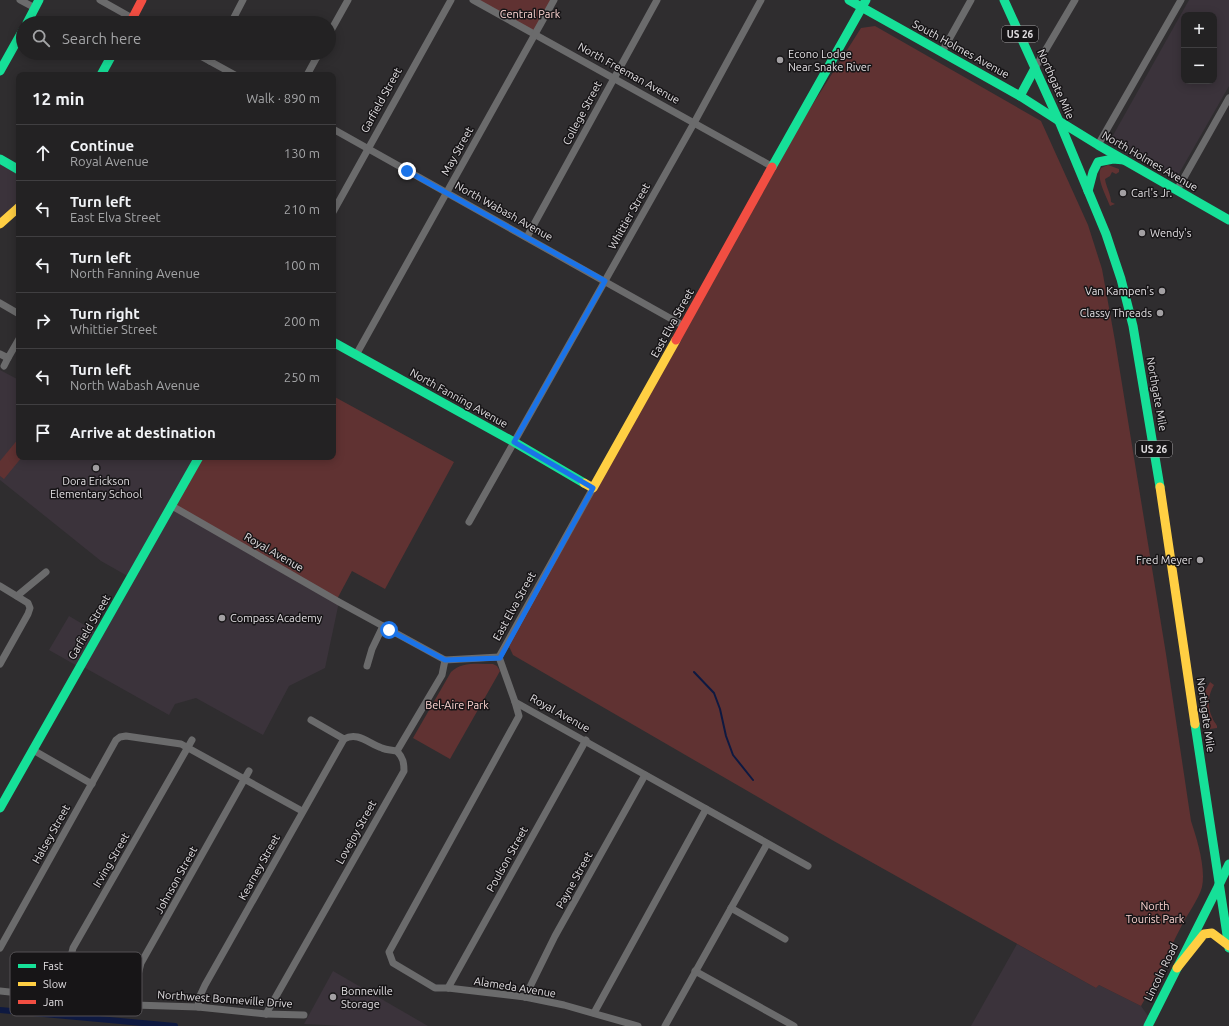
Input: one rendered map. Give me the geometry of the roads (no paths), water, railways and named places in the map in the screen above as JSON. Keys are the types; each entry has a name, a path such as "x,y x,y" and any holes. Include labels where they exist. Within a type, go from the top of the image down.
{"main road":[{"path":"31,16 39,0"},
{"path":"136,16 142,0"},
{"name":"South Holmes Avenue","path":"849,0 864,4 942,52 1020,96 1059,121"},
{"name":"Northgate Mile","path":"1004,0 1059,121 1106,234 1121,279 1139,357 1189,672 1219,885"},
{"name":"East Elva Street","path":"593,488 864,4"},
{"path":"0,71 16,42"},
{"path":"103,72 109,60"},
{"path":"1020,96 1036,68"},
{"name":"North Holmes Avenue","path":"1059,121 1229,220"},
{"path":"0,159 16,168"},
{"path":"1088,191 1091,177 1098,162 1113,159 1124,160"},
{"path":"0,224 16,210"},
{"name":"North Fanning Avenue","path":"336,344 514,442 593,488"},
{"name":"Garfield Street","path":"0,808 197,460"},
{"name":"Lincoln Road","path":"1148,1026 1229,864"},
{"name":"US 26","path":"1219,885 1229,947"},
{"path":"1177,968 1204,934 1212,933 1229,947"}],"street":[{"path":"20,0 35,8"},
{"path":"100,0 125,16"},
{"path":"235,16 243,0"},
{"path":"336,21 348,0"},
{"name":"Garfield Street","path":"336,207 451,0"},
{"name":"North Freeman Avenue","path":"473,0 773,167"},
{"name":"May Street","path":"356,354 554,0"},
{"name":"College Street","path":"527,237 657,0"},
{"name":"Whittier Street","path":"470,522 694,123 761,0"},
{"path":"942,52 971,0"},
{"path":"1036,68 1075,0"},
{"path":"1098,145 1181,0"},
{"path":"309,72 315,60"},
{"path":"210,61 230,72"},
{"path":"1177,190 1229,98"},
{"name":"North Wabash Avenue","path":"336,131 684,326"},
{"path":"0,304 16,312"},
{"path":"4,366 16,343"},
{"path":"0,354 8,358"},
{"name":"East Elva Street","path":"500,658 593,488"},
{"name":"Royal Avenue","path":"172,506 445,660"},
{"path":"18,596 46,572"},
{"path":"0,586 28,603 30,608 0,664"},
{"path":"367,666 372,649 383,626"},
{"path":"311,720 344,739 349,736 356,736 382,749 397,751 442,675 445,660 500,658"},
{"name":"Royal Avenue","path":"500,658 515,702 586,740 645,775 808,866"},
{"name":"Alameda Avenue","path":"515,702 519,716 389,952 393,963 435,988 448,988 525,997 638,1026"},
{"name":"Halsey Street","path":"0,948 116,740 120,736 126,736 181,744 188,748"},
{"name":"Kearney Street","path":"198,1007 199,998 205,985 344,739"},
{"name":"Irving Street","path":"72,952 192,740"},
{"name":"Poulson Street","path":"448,988 586,740"},
{"path":"188,748 302,811"},
{"path":"33,750 92,784"},
{"name":"Lovejoy Street","path":"266,1014 404,771 403,758 397,751"},
{"name":"Johnson Street","path":"142,962 250,771"},
{"name":"Payne Street","path":"525,997 555,936 645,775"},
{"path":"594,1014 706,809"},
{"path":"665,1026 767,844"},
{"path":"731,908 785,939"},
{"path":"695,971 794,1026"},
{"name":"Northwest Bonneville Drive","path":"0,991 10,992"},
{"name":"Northwest Bonneville Drive","path":"142,1005 198,1007 266,1014 304,1015"}],"waterway":[{"path":"694,672 714,693 733,755 753,780"},
{"path":"0,1010 10,1011"},
{"path":"66,1016 175,1026"}],"place":[{"name":"Econo Lodge Near Snake River","path":"780,60"},
{"name":"Carl's Jr.","path":"1123,193"},
{"name":"Wendy's","path":"1142,233"},
{"name":"Van Kampen's","path":"1162,291"},
{"name":"Classy Threads","path":"1160,313"},
{"name":"Dora Erickson Elementary School","path":"96,468"},
{"name":"Fred Meyer","path":"1200,560"},
{"name":"Compass Academy","path":"222,618"},
{"name":"Bonneville Storage","path":"333,997"}],"park label":[{"name":"Central Park","path":"530,14"},
{"name":"Bel-Aire Park","path":"457,705"},
{"name":"North Tourist Park","path":"1155,912"}]}
